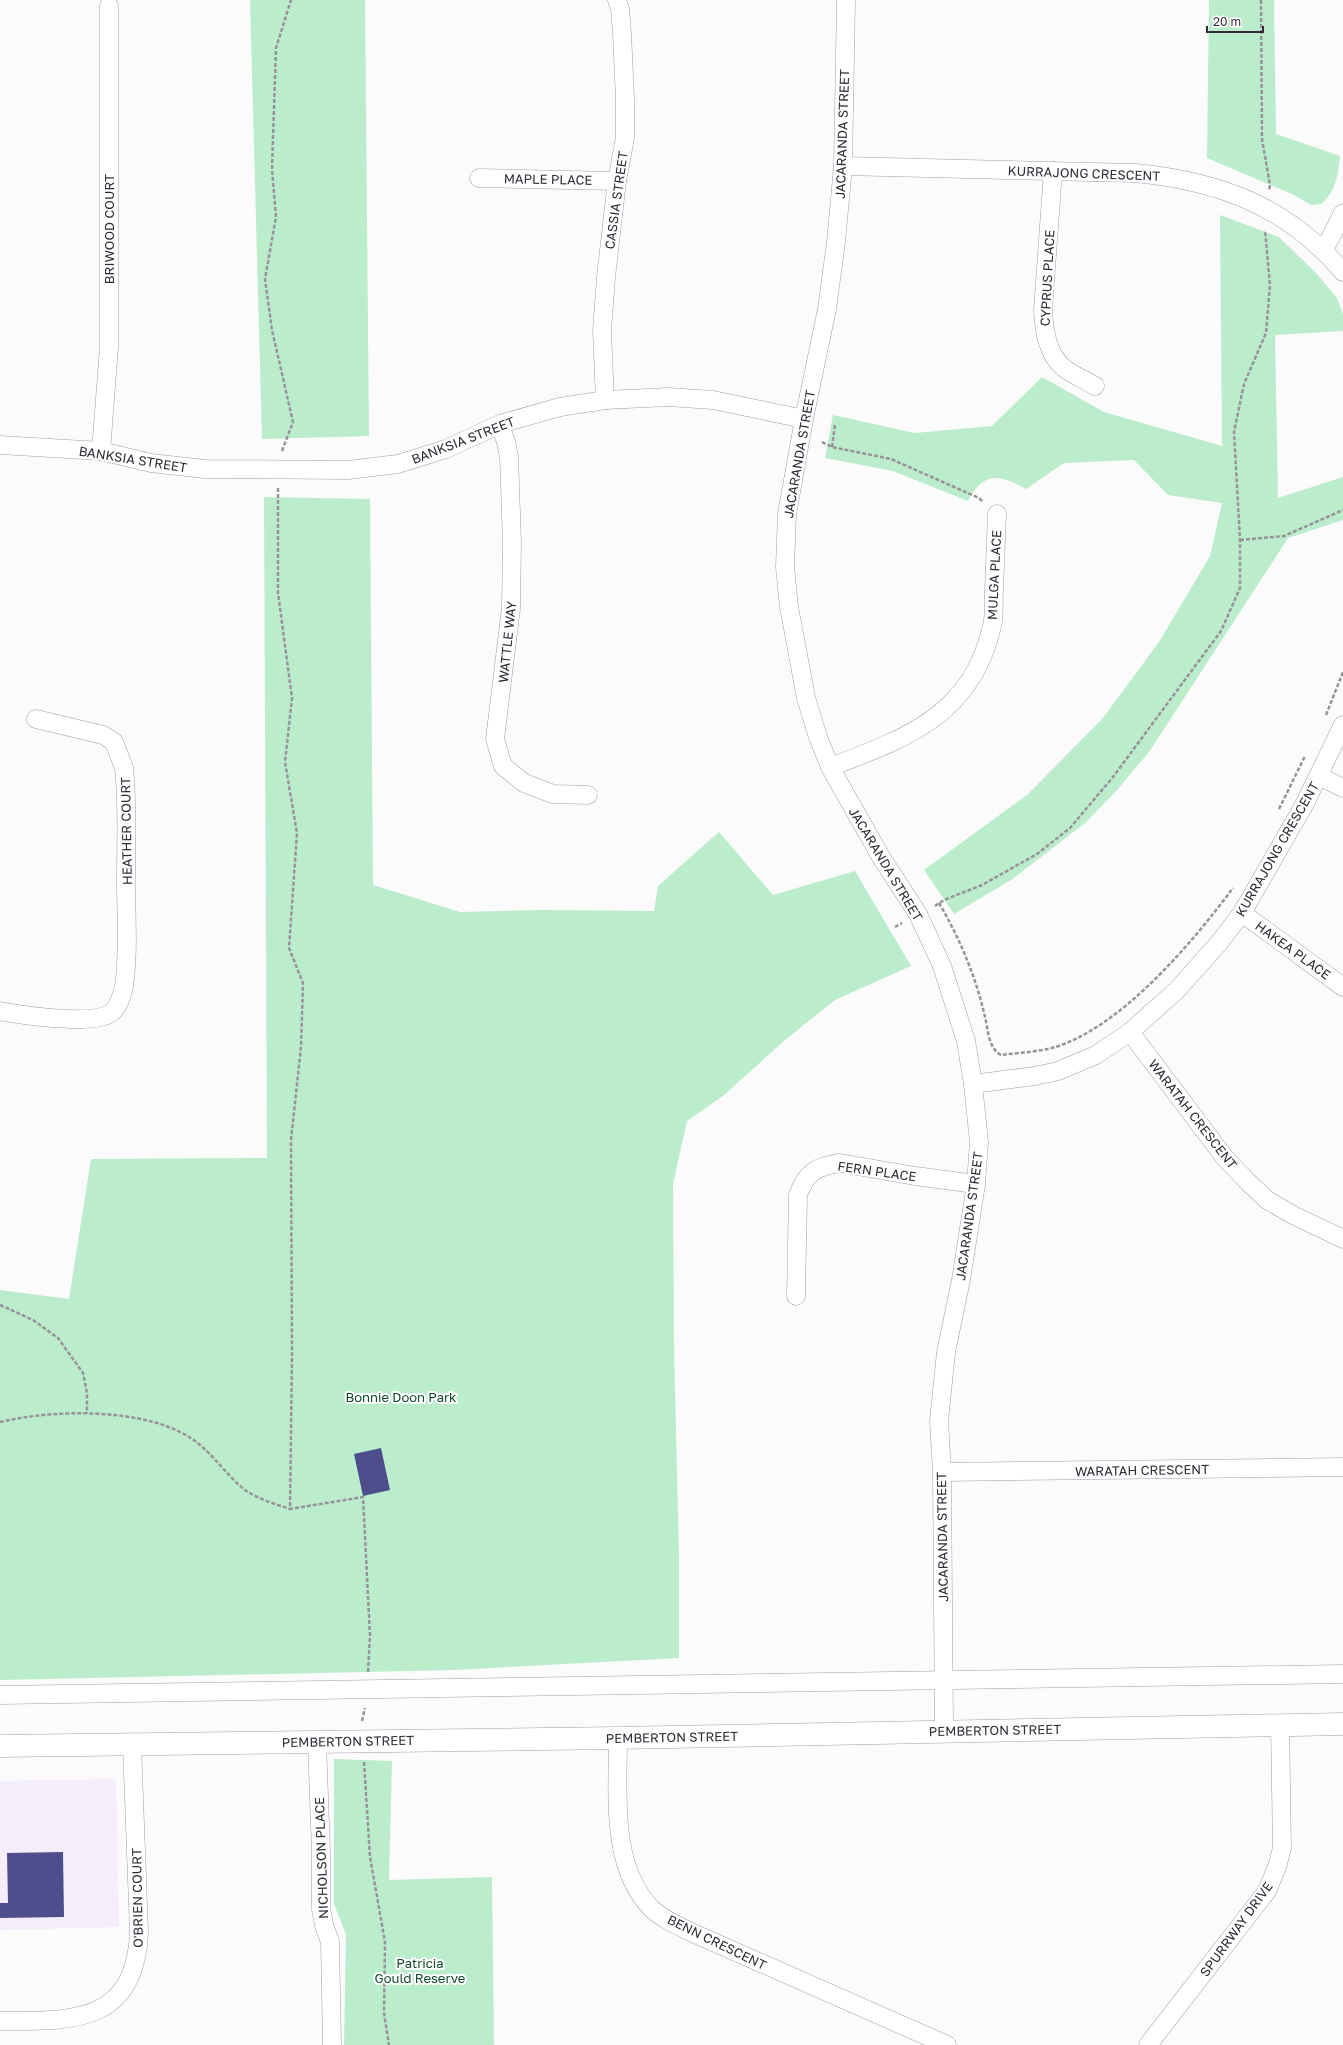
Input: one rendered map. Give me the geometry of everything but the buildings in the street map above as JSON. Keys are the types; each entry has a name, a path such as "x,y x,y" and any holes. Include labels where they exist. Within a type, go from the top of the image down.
{"main road":[{"name":"PEMBERTON STREET","path":"0,1746 317,1742 363,1740 618,1738 1343,1724"}],"street":[{"name":"CASSIA STREET","path":"605,400 602,331 606,277 617,181 625,138 622,33 620,9 617,0"},
{"name":"JACARANDA STREET","path":"846,0 844,166 836,242 827,309 804,419 787,514 786,567 789,607 806,698 818,737 830,767 881,857 918,914 942,966 966,1041 973,1084 979,1142 976,1184 941,1390 939,1421 942,1472 944,1731"},
{"name":"BRIWOOD COURT","path":"101,451 109,347 109,6"},
{"name":"KURRAJONG CRESCENT","path":"844,166 1135,173 1168,176 1206,184 1239,196 1267,209 1308,235 1324,250 1343,272"},
{"name":"CYPRUS PLACE","path":"1053,171 1043,310 1044,332 1051,349 1064,367 1094,386"},
{"name":"MAPLE PLACE","path":"479,178 617,181"},
{"path":"1324,250 1343,213"},
{"name":"BANKSIA STREET","path":"0,445 101,451 151,463 205,469 348,470 398,464 446,449 500,424 560,407 605,400 668,397 713,400 804,419"},
{"name":"WATTLE WAY","path":"500,424 509,457 512,542 511,608 495,739 503,766 524,783 553,794 588,795"},
{"name":"MULGA PLACE","path":"830,767 899,740 926,724 957,699 980,666 992,625 997,514"},
{"name":"HEATHER COURT","path":"0,1011 34,1017 68,1019 95,1018 110,1013 119,1003 124,987 126,950 124,768 114,742 103,735 36,719"},
{"name":"KURRAJONG CRESCENT","path":"973,1084 1035,1076 1058,1071 1096,1055 1130,1032 1186,981 1242,913 1304,805 1343,725"},
{"path":"1319,776 1343,788"},
{"name":"HAKEA PLACE","path":"1242,913 1343,987"},
{"name":"WARATAH CRESCENT","path":"1130,1032 1225,1158 1248,1182 1267,1200 1293,1215 1343,1239"},
{"name":"FERN PLACE","path":"796,1296 798,1195 803,1180 809,1174 827,1165 840,1163 915,1176 976,1184"},
{"name":"WARATAH CRESCENT","path":"942,1472 1343,1466"},
{"path":"0,1695 366,1691 1343,1674"},
{"name":"SPURRWAY DRIVE","path":"1148,2045 1266,1891 1278,1867 1282,1848 1280,1725"},
{"name":"BENN CRESCENT","path":"618,1738 618,1807 623,1851 627,1869 634,1886 652,1909 672,1923 693,1933 947,2045"},
{"name":"NICHOLSON PLACE","path":"317,1742 321,1852 320,1909 330,1942 332,2045"},
{"name":"O'BRIEN COURT","path":"0,2020 46,2021 76,2018 89,2014 115,1998 128,1981 137,1961 139,1932 132,1744"}],"path":[{"path":"290,1509 292,1356 291,1140 301,1047 303,984 290,948 297,834 284,762 292,698 278,593 279,470 282,451 293,422 272,330 265,278 276,217 272,168 276,48 291,0"},
{"path":"895,927 939,903 982,885 1037,854 1070,828 1113,777 1221,631 1240,588 1240,540 1234,432 1244,384 1266,333 1270,285 1265,231 1270,185 1262,139 1261,0"},
{"path":"832,447 835,425"},
{"path":"822,442 832,447 891,459 979,498 997,514"},
{"path":"1240,540 1284,536 1343,510"},
{"path":"1323,721 1343,672"},
{"path":"1277,812 1309,749"},
{"path":"939,903 954,929 980,995 992,1047 1000,1055 1052,1048 1080,1036 1110,1017 1159,976 1200,932 1236,884"},
{"path":"0,1305 33,1320 58,1338 83,1373 87,1393 87,1413"},
{"path":"0,1422 15,1418 87,1413 134,1418 171,1428 195,1441 246,1490 261,1498 290,1509 363,1498 370,1636 366,1691 367,1704 362,1720"},
{"path":"364,1759 370,1857 385,1942 384,2014 389,2045"}],"shaded area":[{"path":"116,1779 119,1927 0,1930 0,1781"}],"green space":[{"path":"250,0 365,0 369,436 262,439"},
{"path":"1209,0 1274,0 1276,134 1340,156 1337,176 1333,188 1321,204 1311,205 1294,195 1207,158"},
{"path":"1220,215 1279,237 1316,273 1337,298 1343,314 1343,331 1275,335 1278,498 1343,477 1343,520 1288,538 1149,752 1117,790 1085,823 1011,880 954,914 924,870 1027,795 1103,718 1159,642 1210,556 1222,503 1168,495 1134,460 1064,463 1026,489 1008,480 993,478 980,484 968,501 893,471 825,458 833,415 915,433 992,426 1042,377 1104,412 1222,446"},
{"name":"Bonnie Doon Park","path":"264,497 370,499 373,885 460,912 541,910 654,911 658,886 719,832 773,895 855,871 911,966 835,1000 785,1040 723,1096 687,1121 673,1184 674,1347 679,1557 679,1658 454,1670 0,1680 0,1290 69,1299 91,1159 267,1158"},
{"name":"Patricia Gould Reserve","path":"334,1759 392,1761 389,1880 492,1877 494,2045 344,2045 346,1935 334,1904"}]}
